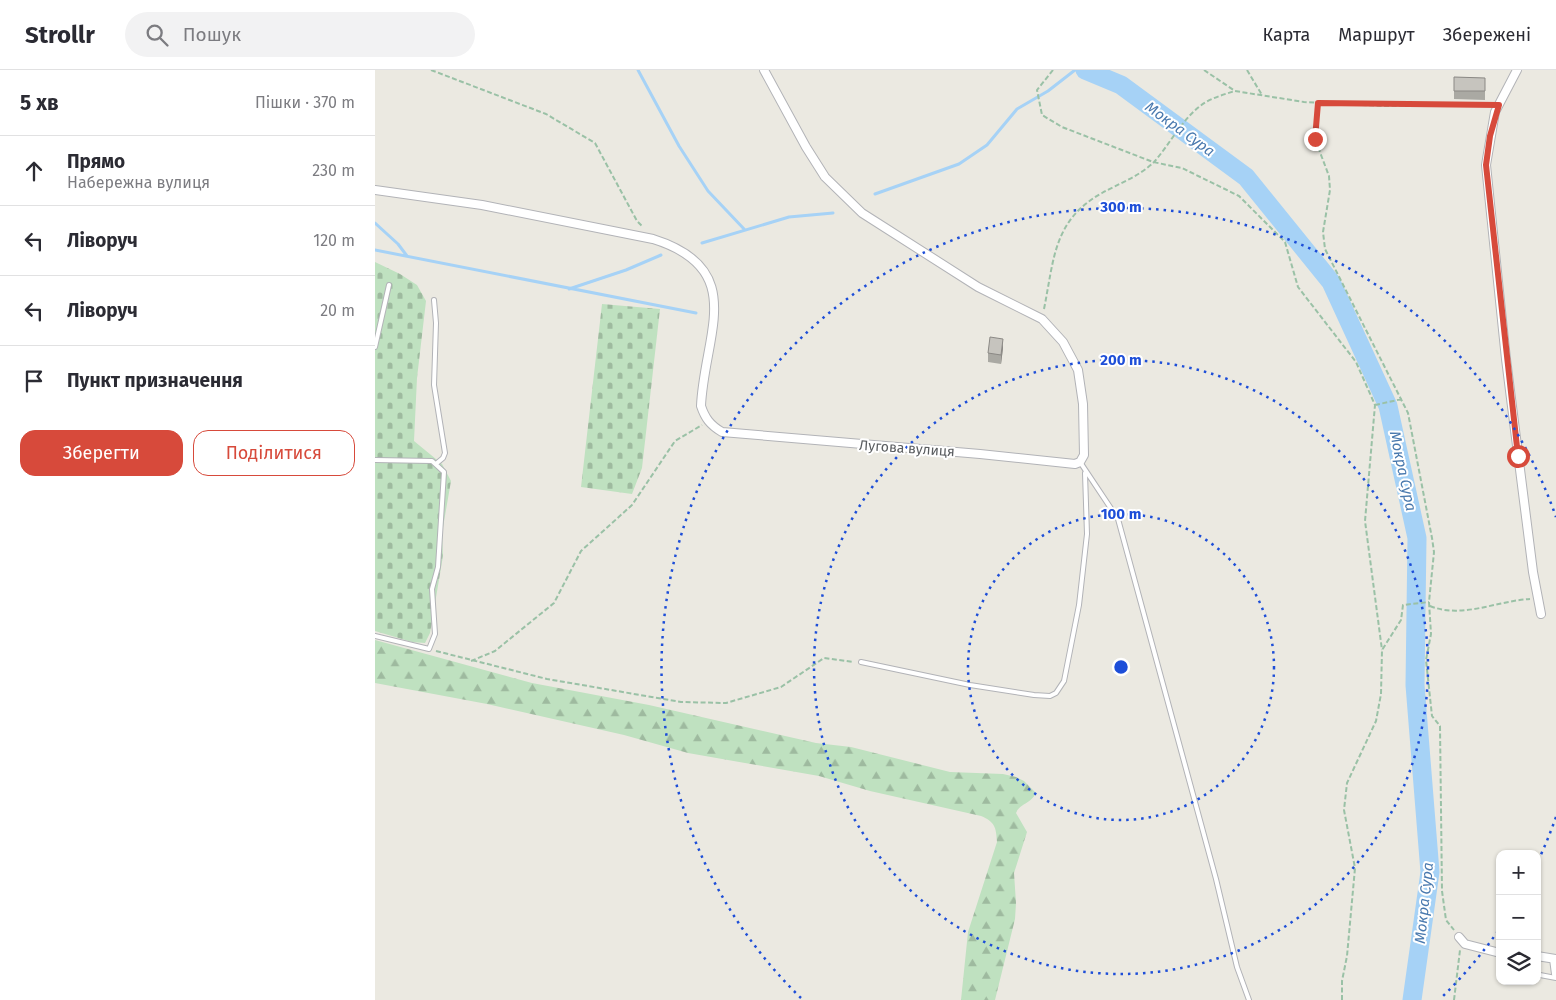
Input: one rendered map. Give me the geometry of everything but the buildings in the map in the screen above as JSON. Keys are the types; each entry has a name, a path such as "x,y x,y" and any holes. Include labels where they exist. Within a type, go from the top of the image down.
{"street":[{"path":"764,70 806,147 825,177 862,213 978,287 1042,319 1063,342 1077,370 1083,404 1084,454 1080,462"},
{"path":"1517,70 1499,105 1490,136 1486,165 1506,359 1537,598 1541,614"},
{"path":"375,190 482,205 653,239 677,246 697,261 710,282 716,306 701,394 701,406 708,421"},
{"name":"Лугова вулиця","path":"708,421 722,432 733,435 980,454 1075,464 1080,462"},
{"path":"1459,936 1465,944 1496,952"},
{"path":"1541,957 1555,959 1556,976"}],"lane":[{"path":"375,346 389,285"},
{"path":"434,300 436,323 434,385 445,453 443,458 437,463"},
{"path":"375,460 432,461 437,463 444,472 445,477 440,520 438,567 432,589 435,634 429,649 375,636"},
{"path":"1080,462 1118,519 1216,879 1237,967 1249,1000"},
{"path":"861,662 970,685 1025,694 1050,696 1056,693 1064,681 1079,606 1087,534 1085,471"},
{"path":"1541,976 1556,976"}],"path":[{"path":"431,70 546,114 595,143 637,221 645,230"},
{"path":"1053,70 1038,93 1042,115 1063,127 1153,162 1182,168 1239,196 1285,242 1297,287 1356,362 1375,405 1365,521 1382,650 1381,694 1376,722 1347,783 1344,810 1355,868 1347,956 1342,981 1342,1000"},
{"path":"1204,70 1235,91 1318,103 1499,105"},
{"path":"1247,70 1262,95"},
{"path":"1042,319 1058,238 1070,218 1086,201 1142,171 1153,162 1170,139 1205,103 1235,91"},
{"path":"1318,103 1315,139 1329,176 1330,190 1323,232 1325,249 1408,412 1432,538 1434,552 1429,603 1431,634 1426,660 1432,716 1440,726 1442,891 1446,920 1459,936 1460,953 1454,1000"},
{"path":"1375,405 1403,399"},
{"path":"471,661 495,651 554,603 581,550 632,505 675,441 708,421"},
{"path":"1382,650 1401,620 1403,605 1429,603 1442,611 1465,611 1510,600 1537,598"},
{"path":"429,649 547,679 681,702 726,703 781,687 824,658 861,662"}],"green space":[{"path":"375,262 417,285 426,301 417,378 414,441 442,464 451,481 442,533 443,556 430,633 425,643 412,642 375,631"},
{"path":"602,304 660,309 642,468 632,494 581,487"},
{"path":"375,640 532,683 649,705 816,743 851,747 950,772 1003,774 1024,781 1036,793 1016,813 1027,832 1014,873 1015,919 995,1000 961,1000 968,932 997,842 994,826 986,818 870,791 819,776 688,753 624,735 487,704 375,683"}],"waterway":[{"path":"638,70 679,146 708,191 745,230"},
{"path":"875,194 959,164 987,145 1017,109 1048,91 1075,70"},
{"name":"Мокра Сура","path":"1085,70 1121,85 1246,177 1331,282 1388,406 1417,538 1415,685 1430,872 1412,1000"},
{"path":"702,243 789,217 833,213"},
{"path":"375,223 398,244 407,256"},
{"path":"375,250 696,313"},
{"path":"569,289 626,270 661,255"}],"route":[{"path":"1315,139 1318,103 1384,106 1499,105 1495,112 1486,165 1518,456"}]}
